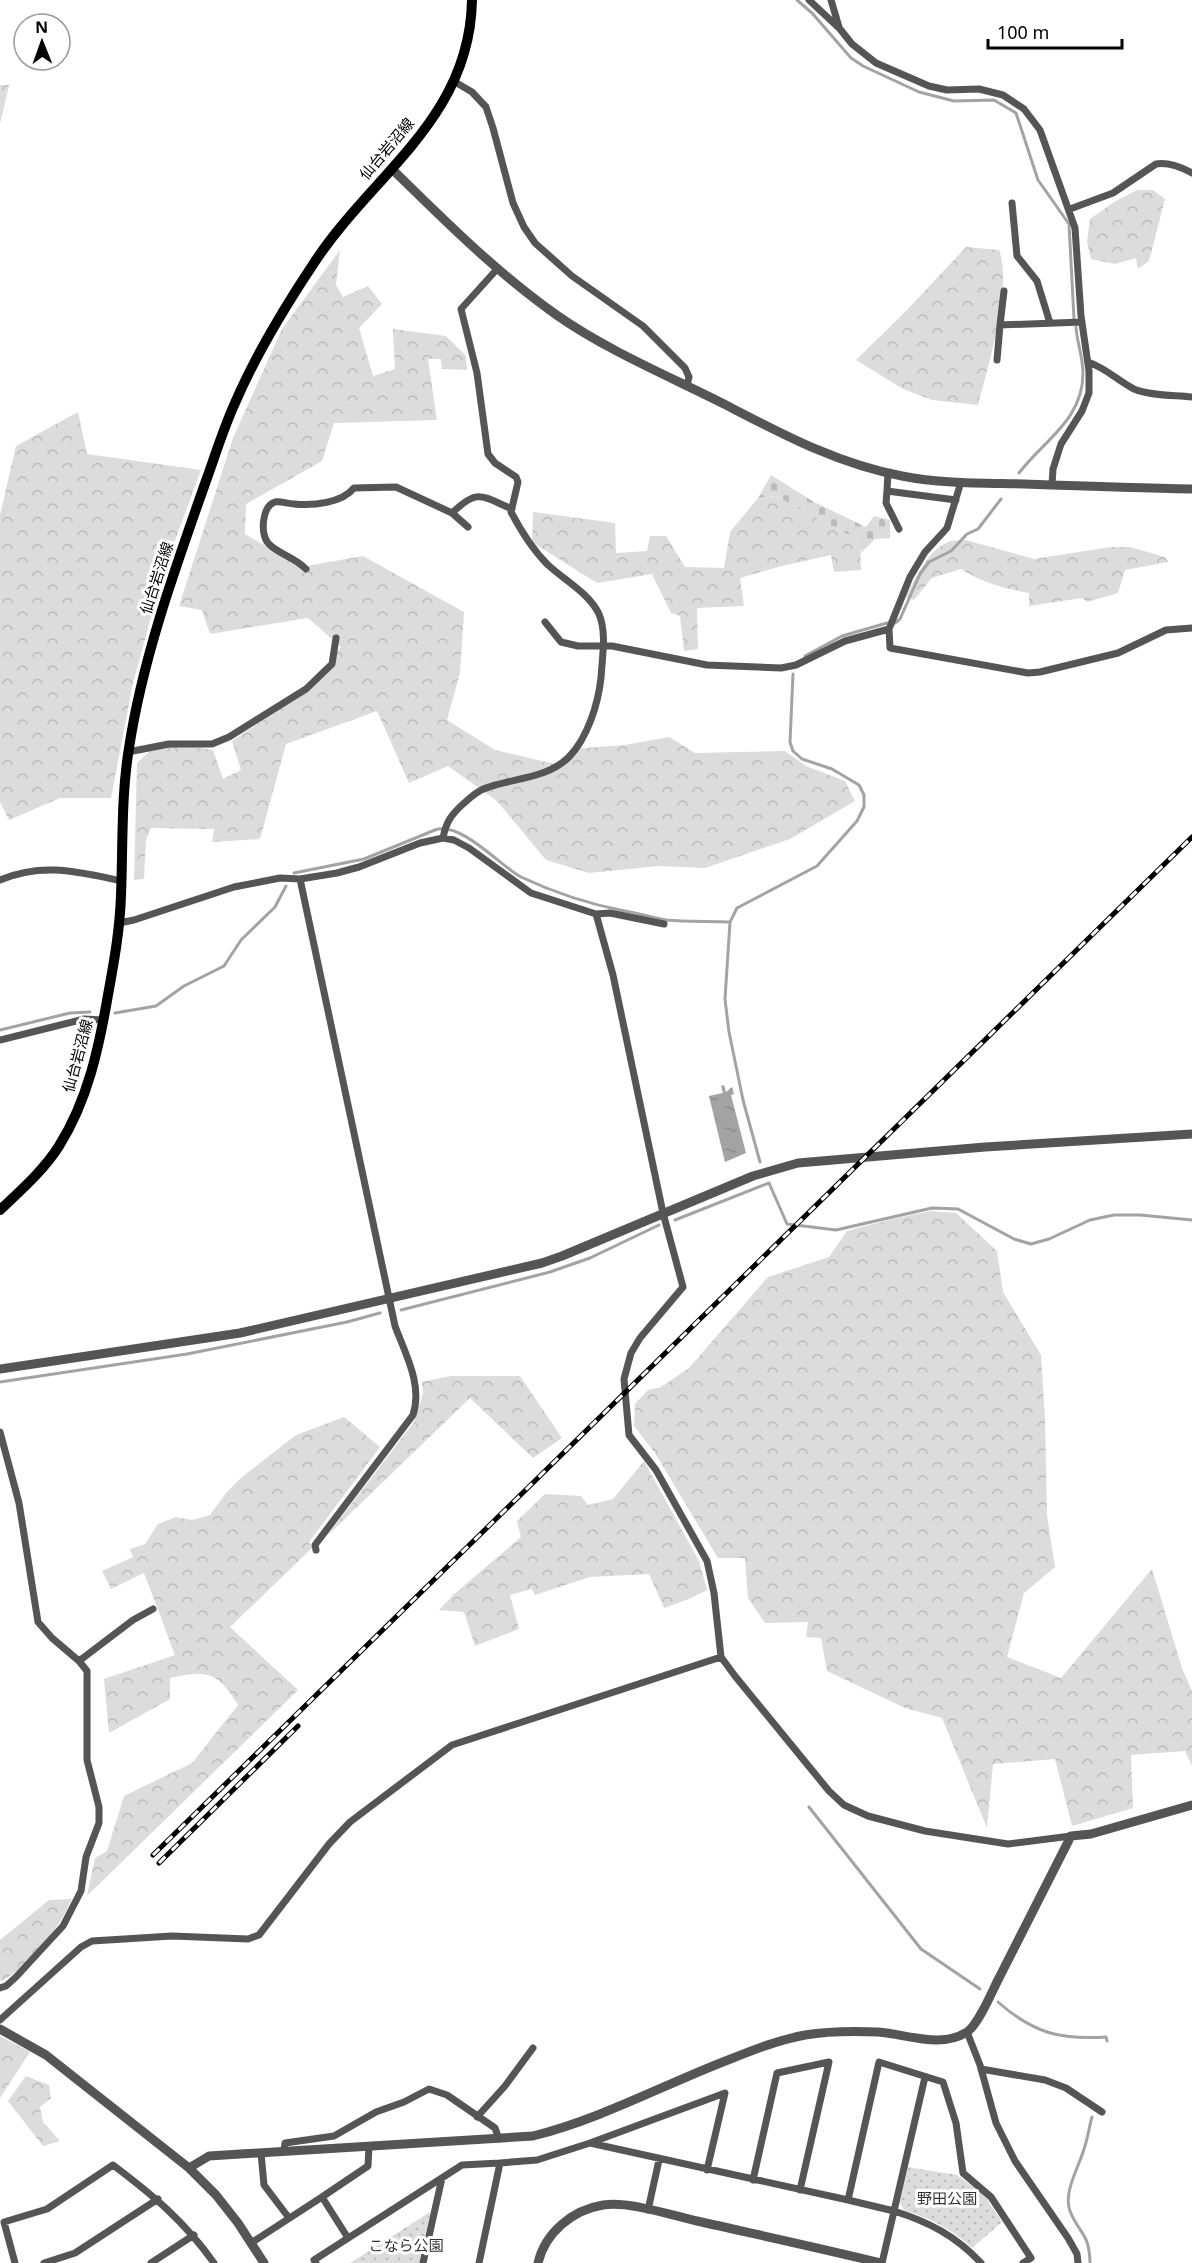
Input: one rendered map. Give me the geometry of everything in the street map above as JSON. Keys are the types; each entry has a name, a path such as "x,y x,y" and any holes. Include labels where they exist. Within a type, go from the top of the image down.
{"main road":[{"name":"仙台岩沼線","path":"0,1210 58,1148 85,1093 93,1071 104,1020 119,923 128,752 137,700 158,623 234,404 267,339 315,261 340,226 392,169 438,112 463,61 470,30 472,0"}],"street":[{"path":"809,0 840,29 852,44 876,63 929,86 947,90 993,91 1017,103 1033,118 1040,130 1075,228 1082,322 1088,362 1089,393 1082,411 1061,444 1053,469 1052,485"},
{"path":"831,0 840,29"},
{"path":"455,81 472,92 486,107 513,203 524,227 535,243 572,276 650,333 685,368 689,376 687,385"},
{"path":"1070,209 1113,193 1156,164 1175,165 1192,173"},
{"path":"392,169 454,231 559,316 598,340 796,442 836,459 888,473 961,482 1192,489"},
{"path":"1012,202 1017,256 1037,281 1050,323"},
{"path":"119,923 135,920 234,887 280,878 300,879 359,867 444,832 450,816 475,794 488,787 534,776 557,766 569,757 582,741 590,723 600,684 604,646 599,615 588,599 534,551 511,512 517,479 514,474 495,463 488,454 477,374 460,309 498,268"},
{"path":"997,360 1004,291"},
{"path":"1000,325 1082,322"},
{"path":"1088,362 1144,392 1192,397"},
{"path":"888,473 886,503 899,529"},
{"path":"961,482 947,528 925,552 910,577 889,629 890,648 1028,673 1065,668 1118,653 1166,630 1192,628"},
{"path":"306,569 299,562 269,545 264,537 262,527 264,518 271,505 276,502 294,504 332,502 348,495 354,488 396,487 452,513 468,527"},
{"path":"886,491 956,500"},
{"path":"452,513 467,499 480,496 512,509"},
{"path":"545,622 561,642 578,646 604,646 707,665 782,668 796,665 845,641 889,629"},
{"path":"128,752 169,744 220,742 306,690 332,664 336,638"},
{"path":"444,832 531,893 596,914 610,913 664,924"},
{"path":"0,880 31,872 58,869 122,881"},
{"path":"300,879 395,1326 416,1387 416,1405 413,1415 315,1545 316,1550"},
{"path":"596,914 613,975 663,1213 683,1287 640,1338 631,1353 624,1379 629,1435 656,1470 707,1561 714,1593 721,1657 809,1767 844,1805 868,1816 895,1824 1008,1844 1090,1834 1192,1805"},
{"path":"0,1040 84,1020 104,1020"},
{"path":"0,1369 203,1340 389,1299 562,1257 753,1176 798,1163 985,1147 1192,1134"},
{"path":"0,1432 19,1503 39,1622 52,1638 87,1671 87,1760 96,1792 99,1823 86,1857 81,1891 63,1926 16,1977 0,1988"},
{"path":"79,1661 133,1620 153,1609"},
{"path":"0,2020 81,1947 92,1941 172,1936 248,1939 259,1935 329,1844 350,1822 452,1745 721,1657"},
{"path":"189,2168 209,2156 533,2136 575,2124 779,2040 843,2032 879,2032 930,2040 946,2040 968,2032 992,1992 1071,1836"},
{"path":"0,2029 46,2055 189,2168 216,2195 264,2263"},
{"path":"968,2032 996,2123 1015,2161 1068,2238 1077,2254 1078,2263"},
{"path":"477,2117 505,2086 533,2048"},
{"path":"753,2180 777,2073 829,2062 800,2190"},
{"path":"848,2200 879,2062 943,2082 956,2123 963,2173 991,2197 1031,2258 1023,2263"},
{"path":"981,2069 1045,2080 1066,2088 1102,2112"},
{"path":"538,2263 545,2244 552,2235 560,2226 580,2212 605,2205 621,2205 882,2263 926,2078"},
{"path":"284,2151 285,2143 334,2136 376,2112 404,2102 429,2089 447,2096 495,2128 499,2139"},
{"path":"316,2263 314,2260 462,2165 537,2160 725,2093 707,2170"},
{"path":"590,2143 894,2211 936,2227 967,2248 981,2263"},
{"path":"251,2243 368,2166 369,2146"},
{"path":"261,2153 264,2185 289,2218"},
{"path":"648,2210 659,2160"},
{"path":"479,2263 500,2163"},
{"path":"15,2263 4,2222 47,2209 113,2165 158,2199 194,2235 214,2263"},
{"path":"425,2263 441,2178"},
{"path":"322,2197 348,2238"},
{"path":"44,2263 75,2253 158,2199"},
{"path":"152,2263 194,2235"}],"green space":[{"path":"0,85 9,85 0,124"},
{"path":"1137,190 1153,190 1165,199 1149,261 1138,269 1136,258 1115,264 1091,259 1087,242 1090,219 1114,202"},
{"path":"966,247 999,250 1003,266 998,327 978,405 932,400 903,389 856,360"},
{"path":"340,250 336,285 343,297 368,286 382,304 359,328 373,376 395,369 393,329 446,336 466,356 467,370 442,369 441,359 428,359 437,420 334,423 322,461 246,504 245,534 301,567 363,556 464,612 460,673 447,720 495,750 555,764 572,749 625,745 669,737 695,753 785,751 806,766 845,781 855,801 790,839 705,868 659,866 589,873 546,860 497,801 448,766 409,783 377,711 286,744 260,839 212,842 214,829 151,828 146,840 144,879 134,880 137,763 152,749 185,745 213,750 223,779 241,770 232,741 308,690 341,647 308,618 210,634 202,610 179,606 233,438 282,329"},
{"path":"78,412 87,454 201,470 163,573 133,683 111,798 60,798 9,820 0,802 0,515 16,446"},
{"path":"771,475 814,502 866,527 874,516 890,520 890,538 875,539 861,553 860,541 776,496 758,498"},
{"path":"776,496 860,541 861,570 834,572 831,555 740,578 744,606 697,608 698,649 684,651 680,616 671,613 652,574 597,583 532,542 533,512 615,523 616,553 647,551 650,536 666,536 685,567 724,568 730,532 758,498"},
{"path":"966,540 1034,559 1111,547 1130,547 1165,557 1168,562 1125,570 1118,593 1087,602 1082,598 1029,606 1029,593 977,578 961,569 932,578 914,600 906,597 924,564 936,550 951,541"},
{"path":"931,1211 956,1213 997,1251 1003,1292 1041,1355 1047,1515 1055,1567 1024,1593 1007,1657 1061,1678 1152,1569 1182,1668 1192,1691 1192,1766 1185,1751 1131,1755 1133,1808 1072,1826 1055,1759 993,1764 987,1828 942,1718 905,1708 827,1671 821,1638 806,1637 808,1622 765,1623 748,1598 745,1558 718,1558 655,1453 634,1426 635,1404 648,1390 661,1387 689,1368 768,1277 829,1257 847,1231"},
{"path":"451,1376 520,1376 562,1438 533,1458 470,1398 326,1537 414,1422 423,1394 422,1382"},
{"path":"344,1417 380,1447 309,1542 312,1548 230,1627 298,1690 87,1896 95,1858 107,1851 124,1796 192,1763 238,1705 224,1686 211,1676 194,1674 170,1678 170,1699 109,1733 104,1679 175,1655 144,1573 111,1589 102,1571 133,1557 130,1549 145,1544 158,1524 176,1517 192,1520 210,1515 226,1493 242,1477 296,1435"},
{"path":"644,1461 699,1561 707,1590 664,1608 649,1574 590,1577 535,1595 532,1589 510,1595 519,1629 475,1646 464,1612 439,1610 453,1595 521,1537 517,1521 545,1494 581,1496 588,1505 613,1499"},
{"path":"72,1899 50,1936 24,1964 0,1981 0,1940 49,1900"},
{"path":"0,2036 30,2052 0,2098"},
{"path":"26,2076 49,2085 51,2098 40,2107 43,2122 60,2141 43,2146 8,2101"},
{"name":"野田公園","path":"908,2167 957,2175 984,2195 1002,2222 972,2248 941,2225 904,2210 900,2203"},
{"name":"こなら公園","path":"430,2212 420,2263 350,2263"}],"water":[{"path":"724,1085 726,1092 732,1087 734,1094 731,1095 746,1153 725,1162 709,1096 723,1093 721,1086"}],"waterway":[{"path":"797,0 812,13 851,58 863,66 919,92 954,101 994,100 1016,113 1038,180 1069,224 1074,319"},
{"path":"1019,473 1060,428 1077,404 1083,373 1076,327"},
{"path":"895,623 900,619 920,574 929,562 951,551 967,534 978,529 1001,499"},
{"path":"805,656 842,636 887,623"},
{"path":"760,1162 743,1100 729,1032 725,999 730,922 737,908 817,866 857,821 864,807 864,795 859,785 832,769 802,759 793,751 790,742 793,674"},
{"path":"294,873 364,859 435,830 445,829 468,838 521,877 572,897 666,920 730,922"},
{"path":"115,1013 156,1006 184,986 224,966 241,940 275,907 286,886"},
{"path":"0,1030 70,1013 90,1012"},
{"path":"675,1220 769,1183 787,1224 836,1230 932,1208 958,1209 1014,1239 1031,1244 1049,1239 1090,1220 1114,1215 1192,1220"},
{"path":"401,1310 550,1272 590,1258 659,1225"},
{"path":"0,1382 187,1354 347,1322 380,1313"},
{"path":"809,1807 921,1949 980,1989"},
{"path":"998,2002 1023,2021 1048,2032 1075,2037 1106,2037 1107,2041"},
{"path":"1090,2262 1086,2239 1073,2219 1068,2204 1070,2188 1092,2117"}],"railway":[{"path":"153,1855 1192,837"},
{"path":"159,1863 298,1726"}]}
